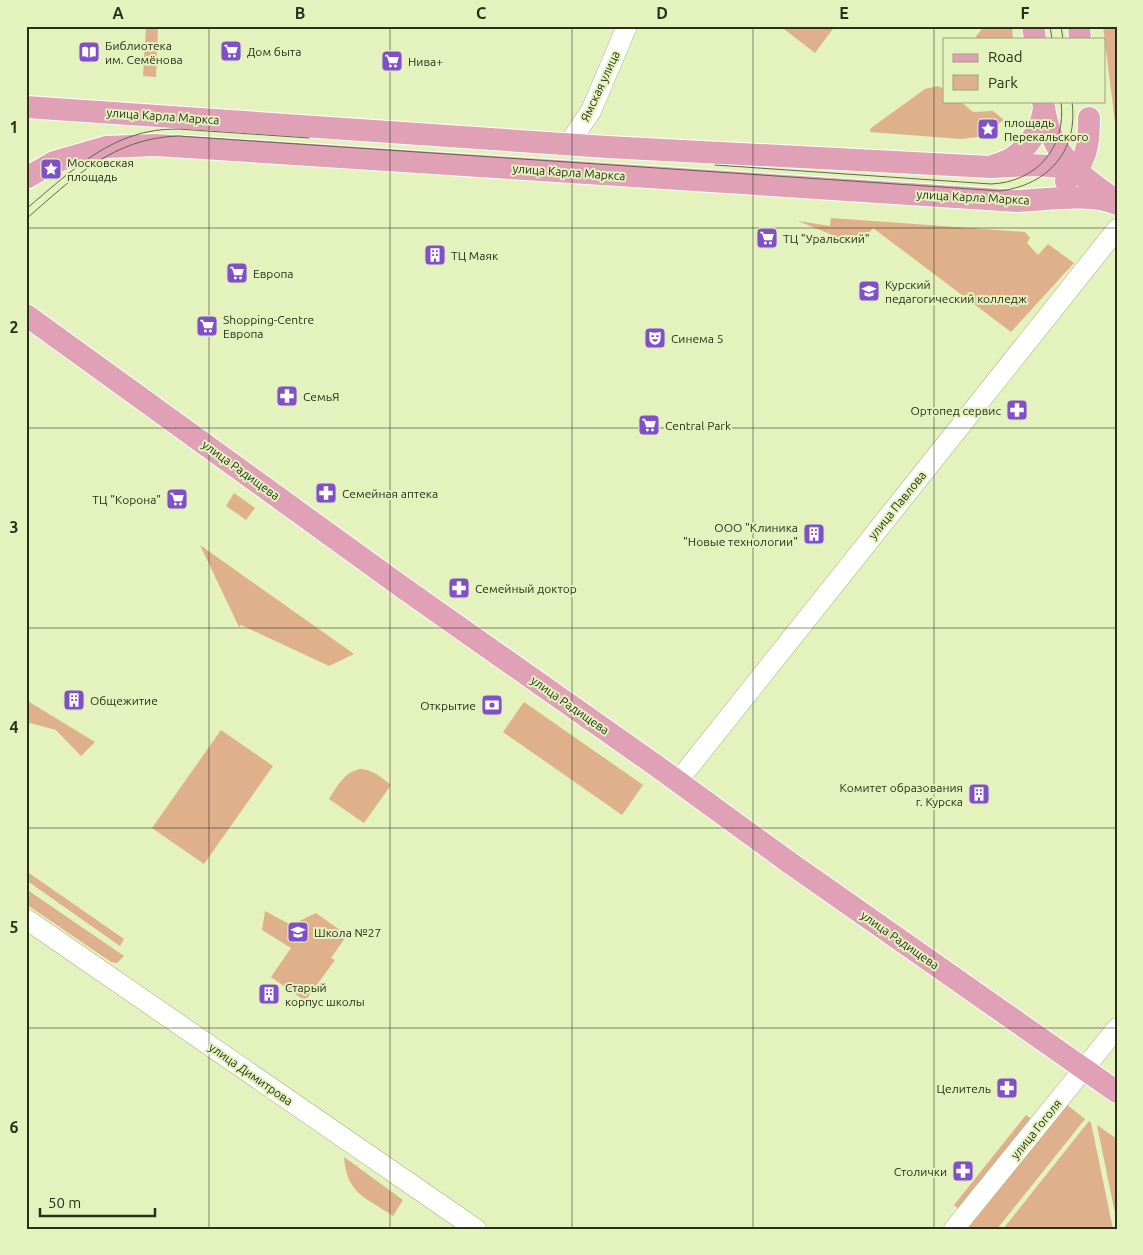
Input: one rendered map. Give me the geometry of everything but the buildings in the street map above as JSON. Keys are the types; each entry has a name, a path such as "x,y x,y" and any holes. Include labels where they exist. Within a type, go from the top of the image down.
{"main road":[{"name":"Ямская улица","path":"569,143 591,112 627,26"},
{"path":"990,167 1006,161 1029,144 1040,126 1043,105"},
{"path":"1043,105 1055,144 1076,171 1117,201"},
{"name":"улица Карла Маркса","path":"26,107 569,143 990,167 1054,166 1076,171"},
{"path":"1017,201 1030,199 1055,188 1076,171 1081,164 1088,145 1088,110"},
{"path":"1088,110 1094,154 1099,172 1117,201"},
{"name":"улица Карла Маркса","path":"26,178 54,162 106,147 156,145 1017,201 1084,198 1117,201"},
{"name":"улица Павлова","path":"678,781 1117,229"},
{"name":"улица Радищева","path":"28,316 402,587 678,781 790,863 1117,1092"},
{"name":"улица Димитрова","path":"26,919 476,1229"},
{"name":"улица Гоголя","path":"954,1229 1117,1028"}],"green space":[{"path":"146,26 158,26 156,77 143,76"},
{"path":"786,26 835,26 815,53 784,29"},
{"path":"984,26 1012,26 1013,38 975,38"},
{"path":"1103,26 1117,26 1117,124 1115,122"},
{"path":"938,86 943,88 943,102 961,102 973,112 993,111 1004,120 978,137 961,139 870,132 871,128 925,89"},
{"path":"831,218 1025,232 1030,238 1027,243 1038,255 1048,244 1074,263 1011,332 873,228 859,246 798,221 830,226"},
{"path":"234,493 255,508 246,520 226,506"},
{"path":"200,545 354,654 329,666 241,625 239,627"},
{"path":"26,700 95,742 81,756 56,730 30,723 26,728"},
{"path":"524,702 643,785 622,815 503,732"},
{"path":"221,730 273,766 204,864 152,828"},
{"path":"359,769 364,769 380,776 391,785 364,823 329,799 345,777"},
{"path":"26,871 124,939 120,946 26,880"},
{"path":"26,889 124,956 117,963 111,962 26,904"},
{"path":"265,911 291,925 316,913 347,935 331,958 335,960 305,1001 271,977 291,948 262,930"},
{"path":"1066,1104 1085,1119 997,1229 969,1229 966,1227"},
{"path":"1026,1115 1033,1120 961,1211 954,1205"},
{"path":"1089,1121 1091,1123 1113,1229 1003,1229"},
{"path":"1097,1125 1117,1139 1117,1223"},
{"path":"344,1157 403,1200 393,1216 353,1187 346,1169"}],"tram line":[{"path":"1050,26 1052,38"},
{"path":"1061,26 1063,38"},
{"path":"715,165 991,184 1007,182 1022,177 1046,159 1054,147 1059,133 1062,118 1061,102"},
{"path":"26,219 77,176 113,153 133,144 155,138 178,136 1000,191 1032,181 1046,173 1057,162 1065,150 1070,135 1073,119 1072,102"},
{"path":"26,209 95,154 133,136 155,131 178,129 309,138"}],"place":[{"name":"Дом быта","path":"231,51"},
{"name":"Библиотека им. Семёнова","path":"89,52"},
{"name":"Нива+","path":"392,61"},
{"name":"площадь Перекальского","path":"988,129"},
{"name":"Московская площадь","path":"51,169"},
{"name":"ТЦ \"Уральский\"","path":"767,238"},
{"name":"ТЦ Маяк","path":"435,255"},
{"name":"Европа","path":"237,273"},
{"name":"Курский педагогический колледж","path":"869,291"},
{"name":"Shopping-Centre Европа","path":"207,326"},
{"name":"Синема 5","path":"655,338"},
{"name":"СемьЯ","path":"287,396"},
{"name":"Ортопед сервис","path":"1017,410"},
{"name":"Central Park","path":"649,425"},
{"name":"Семейная аптека","path":"326,493"},
{"name":"ТЦ \"Корона\"","path":"177,499"},
{"name":"ООО \"Клиника \"Новые технологии\"","path":"814,534"},
{"name":"Семейный доктор","path":"459,588"},
{"name":"Общежитие","path":"74,700"},
{"name":"Открытие","path":"492,705"},
{"name":"Комитет образования г. Курска","path":"979,794"},
{"name":"Школа №27","path":"298,932"},
{"name":"Старый корпус школы","path":"269,994"},
{"name":"Целитель","path":"1007,1088"},
{"name":"Столички","path":"963,1171"}]}
